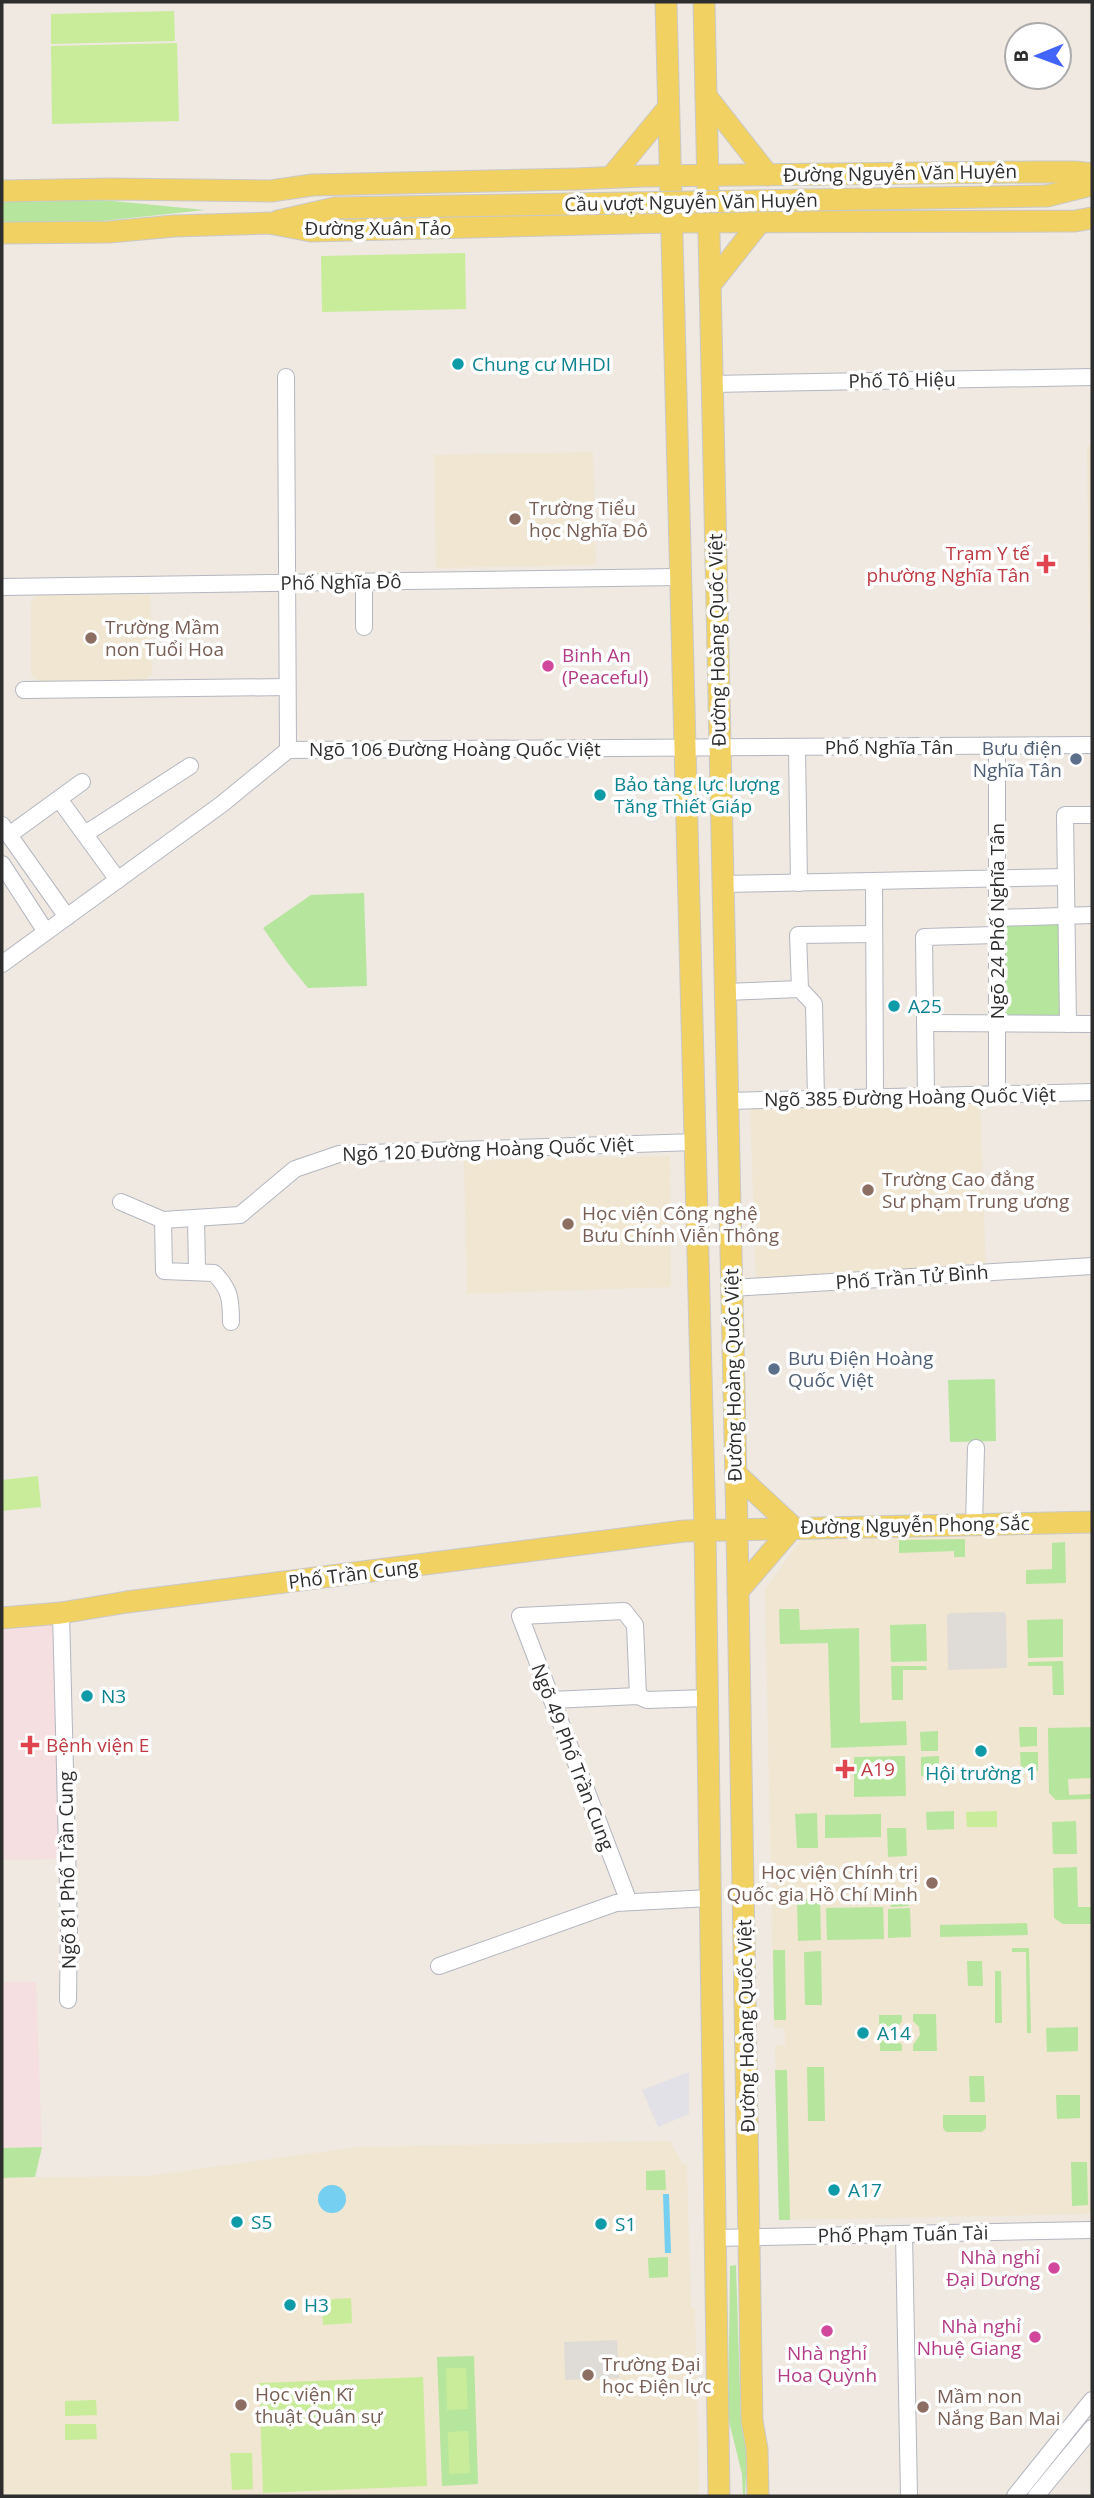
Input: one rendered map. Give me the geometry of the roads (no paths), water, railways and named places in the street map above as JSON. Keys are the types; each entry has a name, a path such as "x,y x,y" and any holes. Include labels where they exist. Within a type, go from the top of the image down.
{"main road":[{"name":"Đường Hoàng Quốc Việt","path":"666,2 705,1530 719,2496"},
{"name":"Đường Hoàng Quốc Việt","path":"704,2 736,1474 752,2421 757,2449 758,2496"},
{"path":"706,96 768,175"},
{"path":"612,176 668,108"},
{"name":"Đường Nguyễn Văn Huyên","path":"669,175 1030,172 1092,174"},
{"path":"2,191 271,191 312,185 669,175"},
{"path":"803,222 785,209 780,194 791,180 804,175"},
{"path":"573,225 592,212 597,196 586,183 576,179"},
{"name":"Cầu vượt Nguyễn Văn Huyên","path":"1047,197 1092,185"},
{"name":"Cầu vượt Nguyễn Văn Huyên","path":"271,191 335,208"},
{"name":"Cầu vượt Nguyễn Văn Huyên","path":"269,223 335,208 1047,197 1092,206"},
{"path":"709,222 1076,221 1092,218"},
{"name":"Đường Xuân Tảo","path":"2,233 109,232 174,226 269,223 312,231 709,222"},
{"path":"710,285 760,222"},
{"path":"736,1474 793,1527 738,1591"},
{"name":"Đường Nguyễn Phong Sắc","path":"705,1530 1092,1522"},
{"name":"Phố Trần Cung","path":"2,1619 705,1530"}],"street":[{"path":"285,377 288,750"},
{"name":"Phố Tô Hiệu","path":"712,384 1092,377"},
{"name":"Phố Nghĩa Đô","path":"2,587 680,577"},
{"path":"364,582 364,627"},
{"path":"24,690 287,687"},
{"name":"Phố Nghĩa Tân","path":"685,748 1092,745"},
{"name":"Ngõ 24 Phố Nghĩa Tân","path":"997,747 998,1095"},
{"name":"Ngõ 106 Đường Hoàng Quốc Việt","path":"2,964 222,804 288,750 685,748"},
{"path":"797,748 799,883"},
{"path":"85,834 190,766"},
{"path":"67,917 6,830 82,782"},
{"path":"59,799 118,880"},
{"path":"1068,1024 1065,815 1092,815"},
{"path":"2,864 46,932"},
{"path":"722,884 1066,877"},
{"path":"874,881 875,1097"},
{"path":"997,918 1092,915"},
{"path":"816,1099 814,1004 800,989 798,935 874,934"},
{"path":"926,1096 923,937 997,935"},
{"path":"725,992 800,989"},
{"path":"925,1023 1092,1024"},
{"name":"Ngõ 385 Đường Hoàng Quốc Việt","path":"728,1101 1092,1092"},
{"name":"Ngõ 120 Đường Hoàng Quốc Việt","path":"163,1220 240,1215 286,1175 302,1166 340,1154 364,1151 695,1142"},
{"path":"121,1202 163,1220 164,1271 214,1273 226,1285 231,1304 231,1322"},
{"path":"196,1218 197,1271"},
{"name":"Phố Trần Tử Bình","path":"732,1288 1092,1266"},
{"path":"974,1525 976,1448"},
{"name":"Ngõ 49 Phố Trần Cung","path":"627,1897 520,1616 624,1611 635,1625 638,1696"},
{"name":"Ngõ 81 Phố Trần Cung","path":"61,1613 68,2000"},
{"path":"552,1700 638,1696 647,1700 706,1698"},
{"path":"439,1966 616,1903 709,1898"},
{"name":"Phố Phạm Tuấn Tài","path":"714,2238 1092,2230"},
{"path":"904,2234 909,2496"},
{"path":"1015,2496 1092,2400"},
{"path":"1036,2496 1092,2428"}],"water":[{"path":"332,2185 342,2189 346,2199 342,2209 332,2213 322,2209 318,2199 322,2189"},
{"path":"663,2194 669,2194 671,2253 665,2253"}],"place":[{"name":"Chung cư MHDI","path":"458,364"},
{"name":"Trường Tiểu học Nghĩa Đô","path":"515,519"},
{"name":"Trạm Y tế phường Nghĩa Tân","path":"1046,564"},
{"name":"Trường Mầm non Tuổi Hoa","path":"91,638"},
{"name":"Binh An (Peaceful)","path":"548,666"},
{"name":"Bưu điện Nghĩa Tân","path":"1076,759"},
{"name":"Bảo tàng lực lượng Tăng Thiết Giáp","path":"600,795"},
{"name":"A25","path":"894,1006"},
{"name":"Trường Cao đẳng Sư phạm Trung ương","path":"868,1190"},
{"name":"Học viện Công nghệ Bưu Chính Viễn Thông","path":"568,1224"},
{"name":"Bưu Điện Hoàng Quốc Việt","path":"774,1369"},
{"name":"N3","path":"87,1696"},
{"name":"Bệnh viện E","path":"30,1745"},
{"name":"Hội trường 1","path":"981,1751"},
{"name":"A19","path":"845,1769"},
{"name":"Học viện Chính trị Quốc gia Hồ Chí Minh","path":"932,1883"},
{"name":"A14","path":"863,2033"},
{"name":"A17","path":"834,2190"},
{"name":"S5","path":"237,2222"},
{"name":"S1","path":"601,2224"},
{"name":"Nhà nghỉ Đại Dương","path":"1054,2268"},
{"name":"H3","path":"290,2305"},
{"name":"Nhà nghỉ Hoa Quỳnh","path":"827,2331"},
{"name":"Nhà nghỉ Nhuệ Giang","path":"1035,2337"},
{"name":"Trường Đại học Điện lực","path":"588,2375"},
{"name":"Học viện Kĩ thuật Quân sự","path":"241,2405"},
{"name":"Mầm non Nắng Ban Mai","path":"923,2407"}]}
